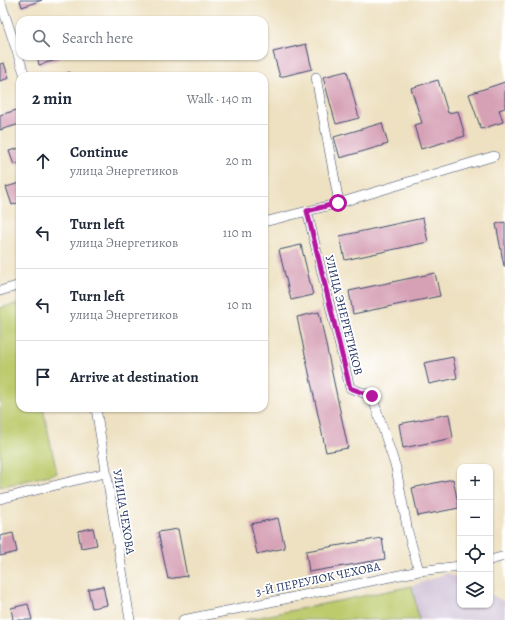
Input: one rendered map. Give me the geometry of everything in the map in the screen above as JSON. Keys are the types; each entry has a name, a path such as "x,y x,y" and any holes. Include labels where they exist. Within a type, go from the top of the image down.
{"street":[{"path":"0,0 16,49"},
{"path":"20,60 24,72"},
{"path":"316,77 338,203"},
{"path":"268,221 338,203 494,156"},
{"name":"УЛИЦА ЭНЕРГЕТИКОВ","path":"307,211 350,388 372,396 396,468 408,532 419,570"},
{"path":"0,292 16,286"},
{"name":"УЛИЦА ЧЕХОВА","path":"97,412 105,473 130,620"},
{"path":"0,500 105,473"},
{"path":"493,559 505,556"},
{"name":"3-Й ПЕРЕУЛОК ЧЕХОВА","path":"183,620 419,570 457,567"}],"shaded area":[{"path":"448,573 457,578 457,608 493,608 493,596 505,602 505,620 419,620 412,586"}],"green space":[{"path":"16,304 16,412 44,412 57,473 0,487 0,308"},
{"path":"412,586 419,620 245,620"}],"building":[{"path":"20,0 42,0 22,7"},
{"path":"306,44 312,69 280,77 273,52"},
{"path":"38,60 56,60 39,65"},
{"path":"4,63 9,78 0,81 0,64"},
{"path":"347,71 359,118 336,124 323,77"},
{"path":"438,80 448,113 458,111 465,136 421,149 414,125 422,123 411,88"},
{"path":"505,82 505,108 499,110 503,122 481,129 469,94"},
{"path":"16,110 16,125 0,130 0,115"},
{"path":"382,123 388,144 340,158 334,137"},
{"path":"16,149 16,164 14,165 9,151"},
{"path":"16,184 16,204 12,205 6,187"},
{"path":"423,218 428,242 345,260 340,236"},
{"path":"505,222 505,266 504,266 496,224"},
{"path":"301,245 313,295 291,300 279,250"},
{"path":"435,273 440,296 353,314 349,291"},
{"path":"319,312 348,448 326,452 297,317"},
{"path":"453,357 457,378 429,384 424,363"},
{"path":"449,414 453,438 403,448 399,424"},
{"path":"453,479 457,498 457,508 418,516 412,488"},
{"path":"278,518 285,548 257,554 251,524"},
{"path":"93,528 97,545 81,548 78,531"},
{"path":"178,529 187,576 168,579 158,532"},
{"path":"13,533 17,552 0,556 0,536"},
{"path":"382,538 385,559 309,572 306,551"},
{"path":"103,586 107,605 92,608 88,589"},
{"path":"28,604 32,620 13,620 11,608"}],"route":[{"path":"338,203 307,211 350,388 372,396"}]}
